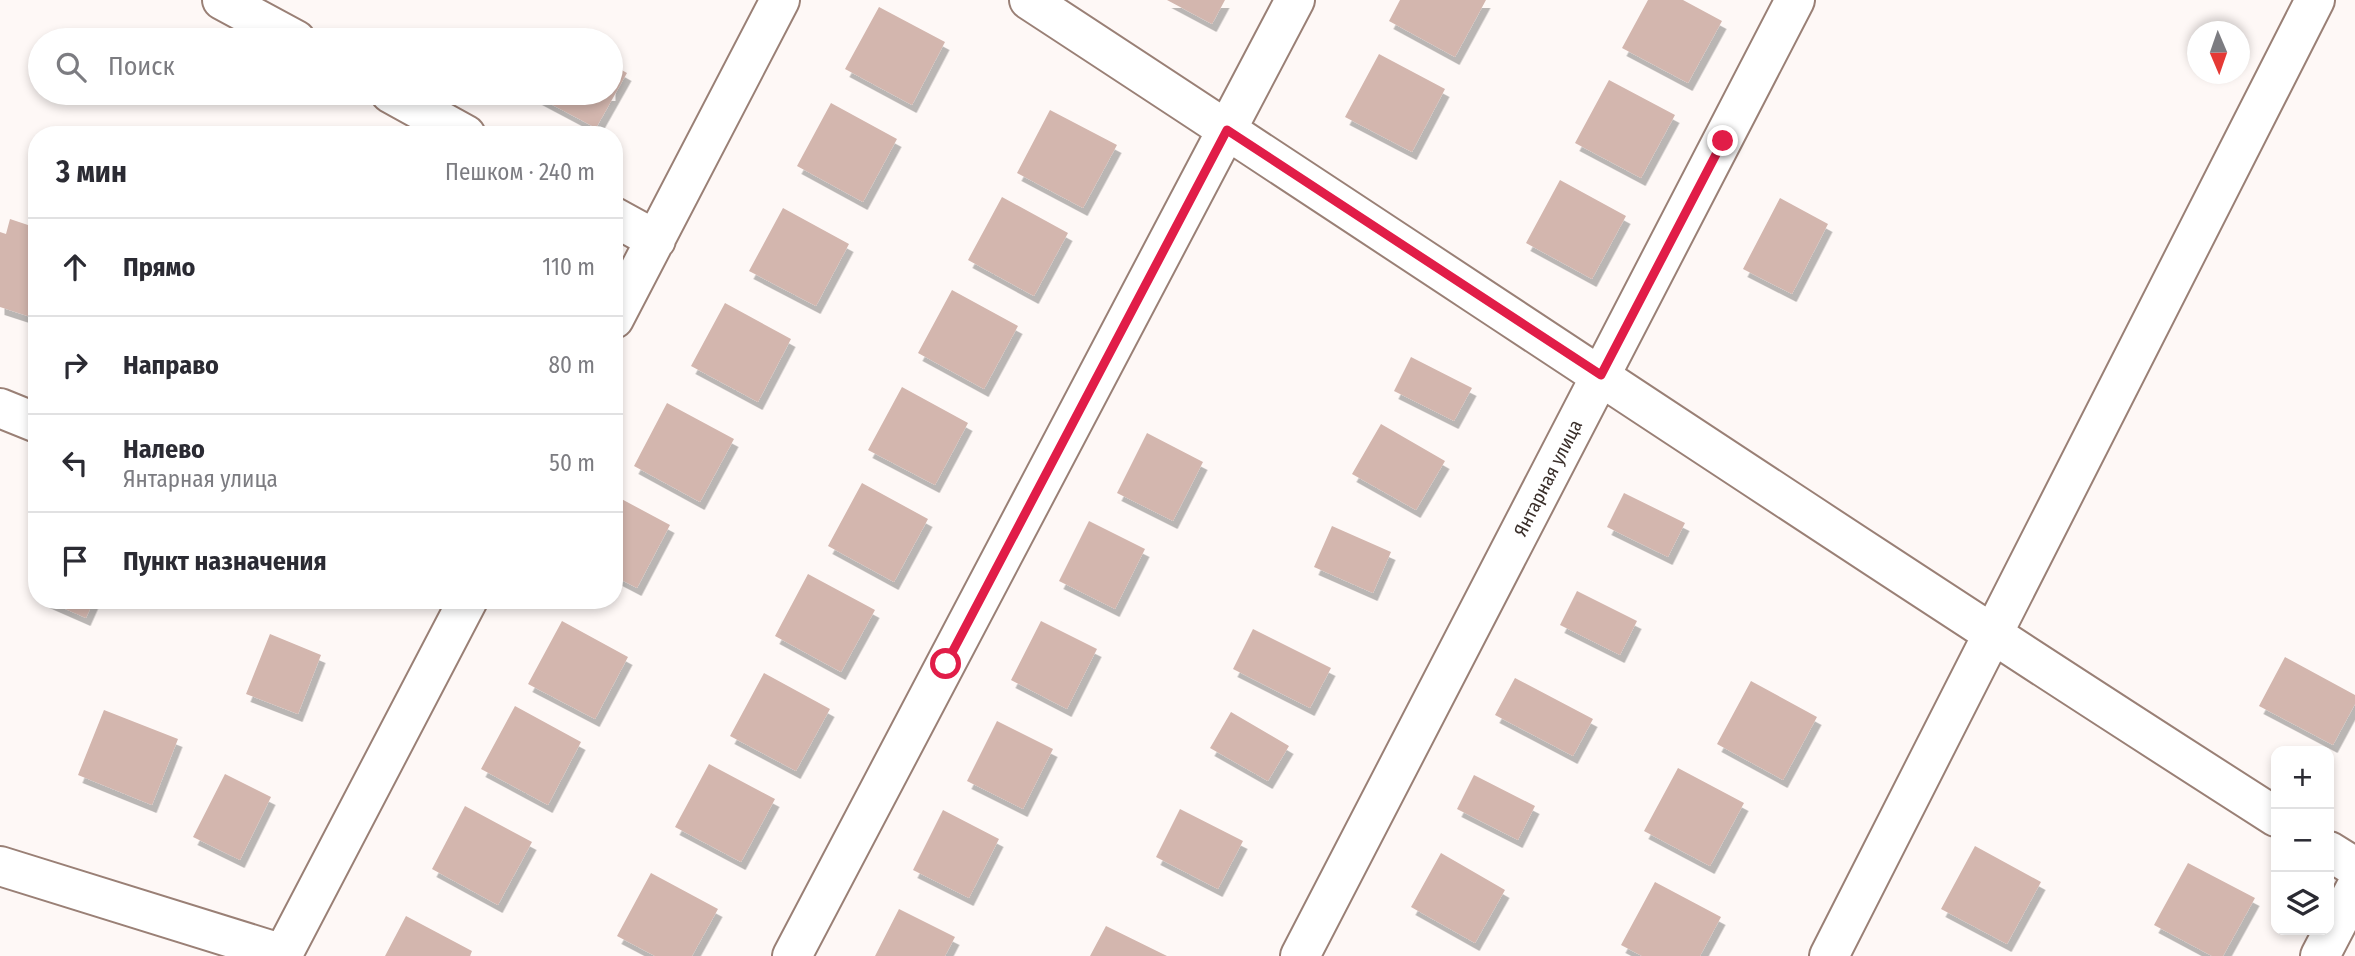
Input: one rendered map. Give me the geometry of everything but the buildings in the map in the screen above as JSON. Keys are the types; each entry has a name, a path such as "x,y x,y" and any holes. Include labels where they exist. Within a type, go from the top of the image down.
{"street":[{"path":"222,0 274,28"},
{"path":"623,302 780,0"},
{"path":"1029,0 1992,635 2271,814"},
{"path":"792,956 1295,0"},
{"name":"Янтарная улица","path":"1300,956 1796,0"},
{"path":"1829,956 2315,0"},
{"path":"412,105 450,126"},
{"path":"623,222 656,240"},
{"path":"0,408 28,419"},
{"path":"0,866 283,955 463,609"},
{"path":"2334,853 2355,867"},
{"path":"2320,956 2355,889"}],"route":[{"path":"946,664 1227,130 1601,375 1723,141"}]}
